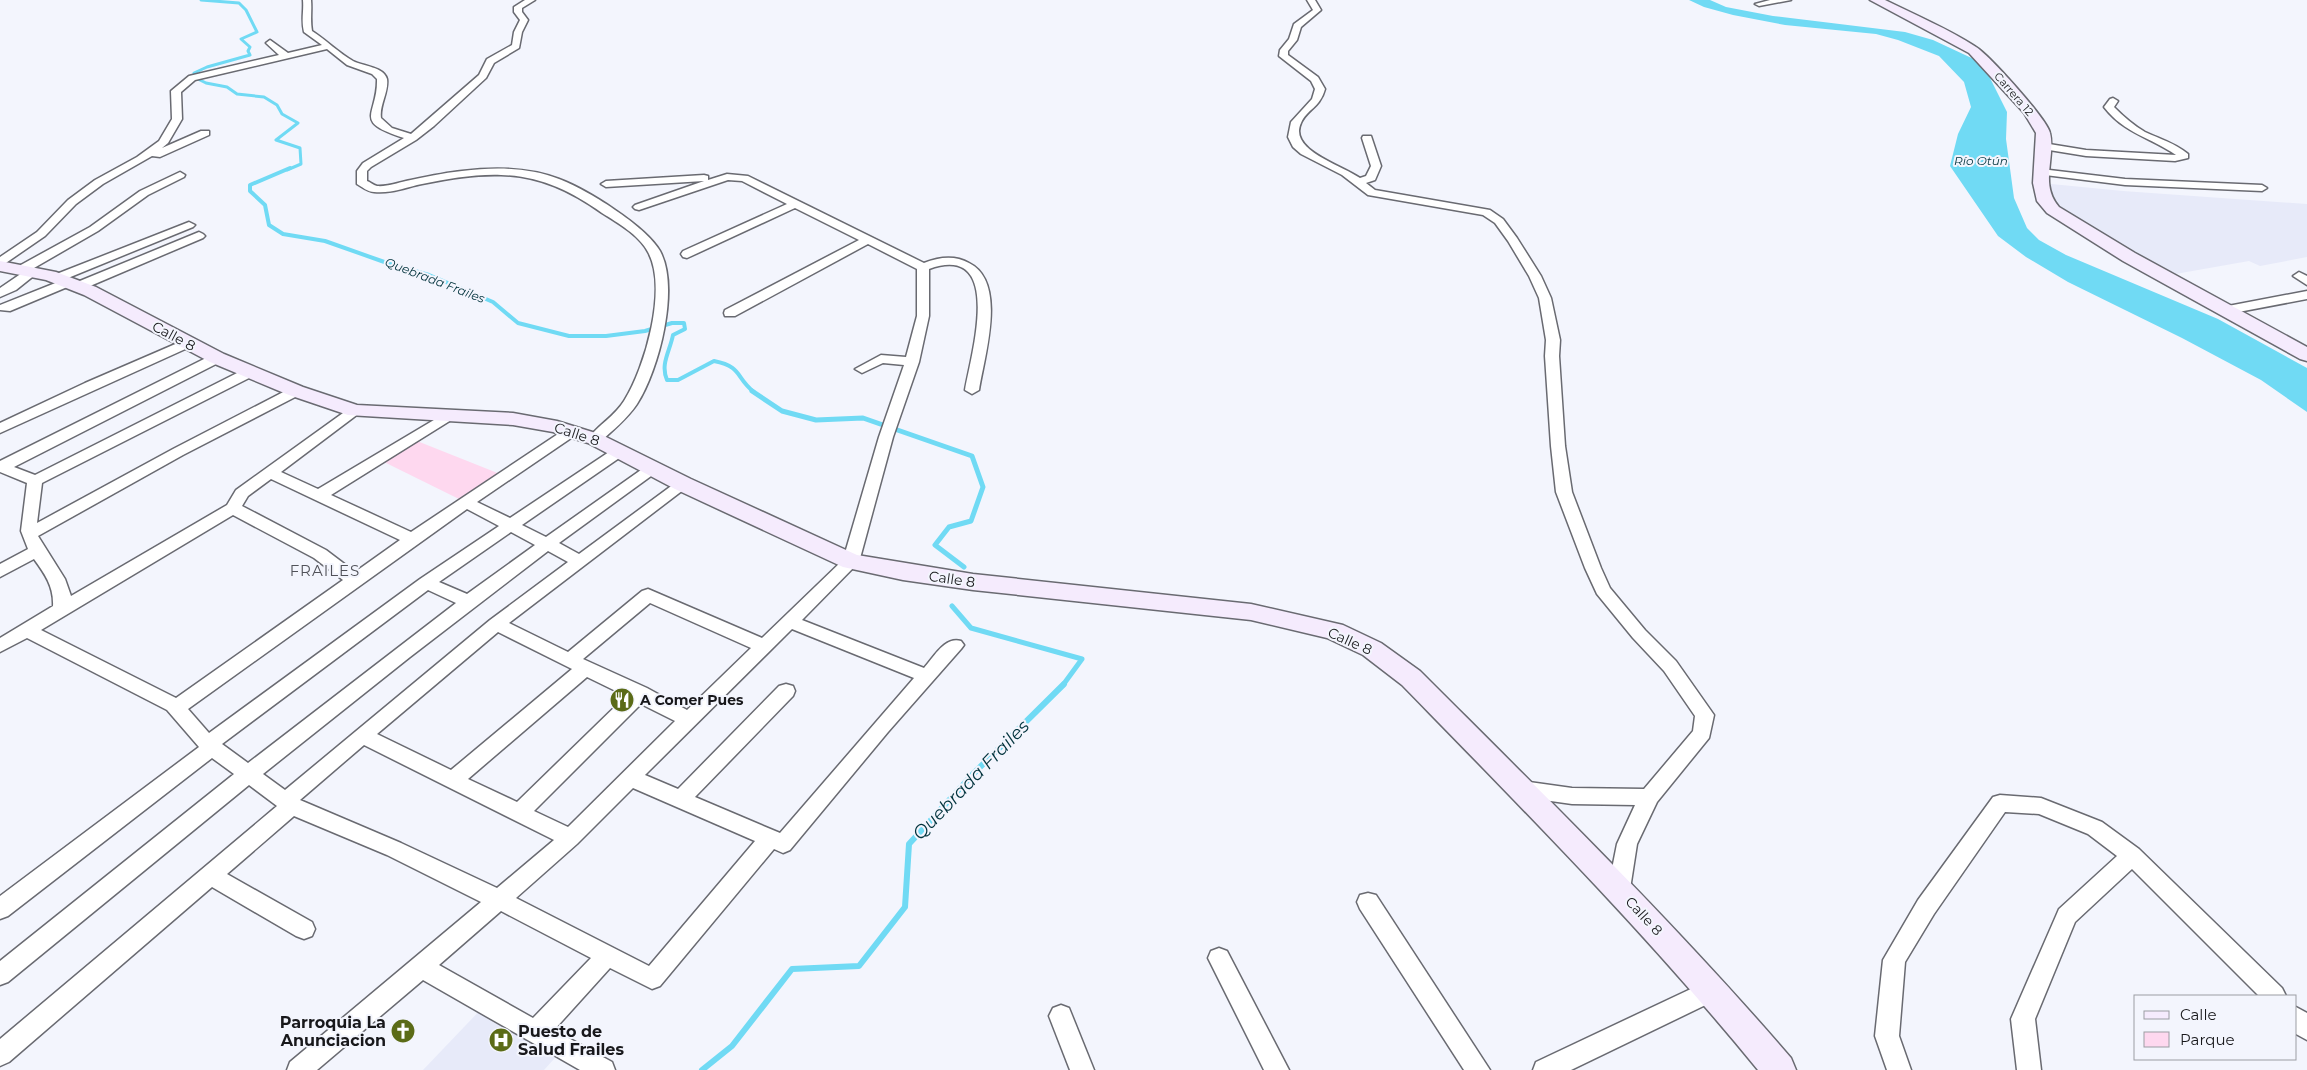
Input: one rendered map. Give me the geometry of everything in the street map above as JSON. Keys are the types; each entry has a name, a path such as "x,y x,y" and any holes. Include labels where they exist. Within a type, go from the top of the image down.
{"street":[{"path":"307,0 308,9 304,16 308,32 350,63 376,72 382,78 383,84 374,112 377,122 384,128 412,138"},
{"path":"531,0 518,7 518,12 524,20 518,32 516,46 490,61 483,76 412,138 366,165 362,171 361,182 373,189 385,189 471,172 539,176 578,190 643,236 655,252 660,265 660,318 653,346 631,402 596,439"},
{"path":"1311,0 1317,10 1297,26 1293,40 1284,50 1283,56 1315,79 1320,89 1317,100 1296,122 1294,137 1297,145 1304,152 1346,173 1372,193 1486,212 1499,221 1535,276 1545,298 1553,340 1552,356 1558,446 1564,492 1593,568 1603,590 1639,634 1670,666 1706,715 1702,733 1648,797 1627,844 1619,889"},
{"path":"1759,4 1787,0"},
{"name":"Carrera 12","path":"1876,0 1959,42 1980,56 2030,110 2043,133 2041,172 2045,201 2053,210 2098,240 2307,355"},
{"path":"270,43 286,56"},
{"path":"0,293 12,288 10,267 72,202 99,182 163,143 177,119 176,91 192,78 329,46"},
{"path":"2043,146 2086,153 2175,158 2184,156 2176,150 2144,135 2121,120 2109,107 2113,101"},
{"path":"119,171 205,133"},
{"path":"1357,183 1371,178 1376,166 1367,138"},
{"path":"2041,172 2125,182 2262,188"},
{"path":"10,267 94,229 144,193 180,175"},
{"path":"639,207 727,177"},
{"path":"606,184 727,177 744,178 923,267 937,261 950,259 962,264 976,272 985,292 982,327 972,390"},
{"path":"687,254 797,204"},
{"path":"5,308 68,282 190,225"},
{"path":"68,282 199,236"},
{"path":"730,313 868,240"},
{"name":"Calle 8","path":"10,267 68,282 217,358 296,391 355,411 513,419 572,431 596,439 683,484 851,562 973,582 1251,612 1334,631 1372,649 1411,678 1619,889 1712,990 1779,1070"},
{"path":"299,1070 422,967 570,838 689,718 791,622 851,562 889,432 912,362 923,316 923,267"},
{"path":"2228,310 2307,295"},
{"path":"0,429 187,343"},
{"path":"862,369 886,355 912,362"},
{"path":"1,466 217,358"},
{"path":"34,481 250,372"},
{"path":"29,534 178,452 296,391"},
{"path":"10,637 233,508 242,493 355,411"},
{"path":"319,495 449,417"},
{"path":"176,708 412,539 572,431"},
{"path":"0,909 210,746 426,583 620,451"},
{"path":"1,466 34,481"},
{"path":"0,976 247,774 546,543 653,468"},
{"path":"271,473 412,539"},
{"path":"34,481 29,534 61,588 64,600 62,608"},
{"path":"0,1054 211,874 363,736 496,624 683,484"},
{"path":"465,502 580,561"},
{"path":"233,508 320,554 354,580"},
{"path":"2,567 38,550"},
{"path":"426,583 469,602"},
{"path":"454,779 578,664 648,595 764,646"},
{"path":"791,622 927,676"},
{"path":"496,624 689,718"},
{"path":"10,637 176,708 210,746 288,804 394,849 500,900 652,979 770,839"},
{"path":"631,778 783,844 955,646"},
{"path":"681,799 786,691"},
{"path":"520,812 640,693"},
{"path":"363,736 454,779 570,838"},
{"path":"1522,789 1572,796 1648,797"},
{"path":"1898,1070 1887,1036 1894,960 1926,907 2000,803 2041,806 2095,828 2132,855 2273,995"},
{"path":"2029,1070 2023,1018 2067,916 2132,855"},
{"path":"211,874 304,929"},
{"path":"1368,902 1478,1070"},
{"path":"536,1032 608,955"},
{"path":"1219,958 1277,1070"},
{"path":"422,967 603,1070"},
{"path":"1545,1070 1712,990"},
{"path":"1061,1016 1082,1070"},
{"path":"2297,1019 2307,1029"}],"shaded area":[{"path":"2041,183 2123,191 2307,204 2307,257 2260,266 2249,261 2164,276 2053,210"},
{"name":"Puesto de Salud Frailes","path":"486,1004 564,1048 544,1070 423,1070"}],"green space":[{"path":"412,439 505,476 465,502 378,459"}],"water":[{"name":"Río Otún","path":"1689,0 1710,0 1726,7 1773,16 1905,32 1933,40 1978,61 1989,76 2007,112 2006,139 2014,198 2027,228 2039,240 2066,255 2218,319 2307,368 2307,412 2261,380 2182,338 2068,282 2026,257 1998,236 1950,166 1958,134 1971,107 1964,82 1939,56 1898,40 1876,34 1785,25 1733,15 1704,7"}],"waterway":[{"name":"Quebrada Frailes","path":"201,0 239,3 246,10 257,32 241,39 250,47 248,51 250,55 207,67 194,73 194,77 206,83 227,87 237,94 264,97 277,105 282,114 298,123 276,140 300,148 301,164 287,170"},
{"name":"Quebrada Frailes","path":"290,168 250,185 250,191 265,205 269,225 283,234 325,241 390,264 429,275 493,302 518,323 569,336 606,336 645,331 672,323 684,323 685,329 673,335 666,358 665,374 667,380 678,380 714,361 734,369 754,392"},
{"name":"Quebrada Frailes","path":"752,391 782,411 816,420 863,418 972,456 983,487 971,521 949,527 935,545 964,567"},
{"name":"Quebrada Frailes","path":"952,606 971,628 1082,659 1063,685"},
{"name":"Quebrada Frailes","path":"702,1070 732,1046 792,969 859,966 905,907 909,844 973,774 1063,685"}],"place":[{"name":"A Comer Pues","path":"622,700"},
{"name":"Parroquia La Anunciacion","path":"403,1031"},
{"name":"Puesto de Salud Frailes","path":"501,1040"}],"district":[{"name":"FRAILES","path":"325,570"}]}
